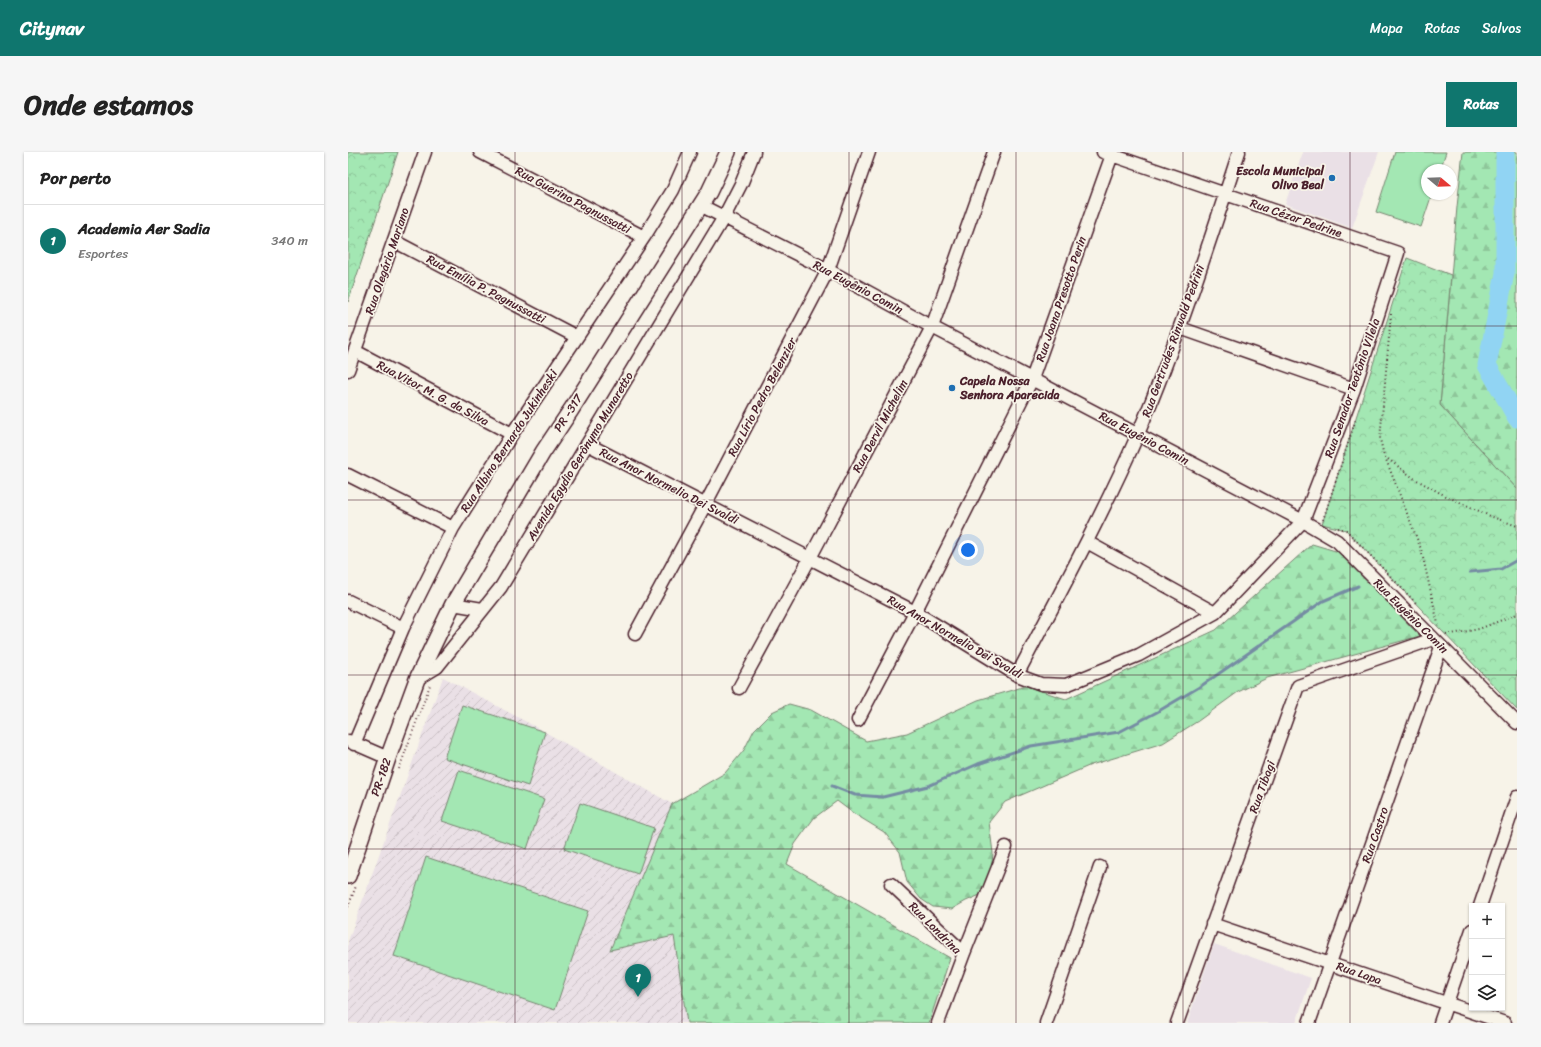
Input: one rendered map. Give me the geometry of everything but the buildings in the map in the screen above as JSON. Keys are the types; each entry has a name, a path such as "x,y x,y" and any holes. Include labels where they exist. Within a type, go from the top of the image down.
{"main road":[{"name":"PR -317","path":"417,679 453,604 543,452 709,192 728,152"},
{"name":"PR-182","path":"348,876 388,758 417,679"}],"street":[{"name":"Rua Olegário Mariano","path":"348,370 425,152"},
{"name":"Rua Guerino Pagnussatti","path":"480,152 644,237"},
{"name":"Rua Albino Bernardo Jukinheski","path":"351,742 403,628 453,528 512,434 644,237 673,190 690,152"},
{"name":"Avenida Egydio Gerônymo Munaretto","path":"417,679 437,667 501,587 724,218 742,182 754,152"},
{"name":"Rua Lírio Pedro Belenzier","path":"635,634 705,505 828,270 869,152"},
{"name":"Rua Dervil Michelim","path":"739,688 810,558 932,327 994,152"},
{"name":"Rua Gertrudes Rinwald Pedrini","path":"1017,675 1087,542 1138,434 1180,328 1240,152"},
{"name":"Rua Cézar Pedrine","path":"1109,153 1398,253"},
{"name":"Rua Joana Presotto Perin","path":"858,720 915,612 1032,379 1109,153"},
{"name":"Rua Eugênio Comin","path":"700,205 828,270 932,327 1303,521 1337,541 1517,723"},
{"name":"Rua Emília P. Pagnussatti","path":"394,241 577,337"},
{"name":"Rua Senador Teotônio Vilela","path":"1303,521 1354,389 1398,253"},
{"path":"1180,328 1354,389"},
{"name":"Rua Vitor M. G. da Silva","path":"355,351 512,434"},
{"name":"Rua Anor Normelio Dei Svaldi","path":"587,444 915,612 1017,675 1041,684 1066,685 1139,655 1215,613 1303,521"},
{"path":"348,475 453,528"},
{"path":"1087,542 1215,613"},
{"path":"348,601 403,628"},
{"path":"453,604 482,609"},
{"name":"Rua Tibagi","path":"1177,1023 1298,686 1437,643"},
{"name":"Rua Castro","path":"1309,1023 1437,643"},
{"path":"351,742 388,758"},
{"path":"1481,903 1517,797"},
{"path":"964,953 1006,847"},
{"path":"1046,1023 1100,867"},
{"name":"Rua Londrina","path":"891,884 964,953 938,1023"},
{"name":"Rua Lapa","path":"1212,924 1505,1023"},
{"path":"1440,1023 1469,939"}],"path":[{"path":"1387,322 1392,307 1380,439 1384,456 1424,562 1439,628"},
{"path":"1322,524 1356,419"},
{"path":"1384,456 1415,479 1444,496 1517,526"},
{"path":"1334,527 1346,530 1420,607"},
{"path":"1446,635 1479,629 1517,614"},
{"path":"1434,622 1451,640"}],"shaded area":[{"name":"Escola Municipal Olivo Beal","path":"1303,152 1379,152 1352,228 1285,204"},
{"path":"443,677 545,732 672,804 610,949 674,936 687,1023 348,1023 348,941"},
{"path":"1214,944 1311,978 1296,1023 1187,1023"}],"green space":[{"path":"348,152 398,152 348,302"},
{"path":"1395,152 1446,152 1442,164 1421,164 1421,200 1430,200 1421,227 1376,212"},
{"path":"1463,152 1517,152 1517,489 1440,405"},
{"path":"1407,258 1451,275 1440,405 1517,489 1517,710 1346,530 1322,524"},
{"path":"1312,544 1339,552 1420,636 1267,678 1238,692 1198,721 1163,743 1091,765 1005,802 989,822 993,853 991,872 980,895 952,909 933,907 921,899 907,882 900,852 884,832 853,813 837,801 814,818 795,844 787,864 950,958 929,1023 687,1023 674,936 610,950 672,804 725,773 744,750 754,730 772,712 789,704 811,710 866,741 907,733 978,700 1026,686 1066,699 1216,630"},
{"path":"462,705 545,732 528,786 444,758"},
{"path":"459,770 544,799 527,849 442,821"},
{"path":"580,803 654,828 638,874 564,849"},
{"path":"426,857 588,911 555,1010 394,956"}],"waterway":[{"path":"1505,152 1505,273 1487,365 1517,418"},
{"path":"1470,572 1501,569 1517,560"},
{"path":"832,786 855,795 883,797 928,786 978,764 1031,746 1119,732 1201,686 1323,601 1358,586"}],"place":[{"name":"Escola Municipal Olivo Beal","path":"1332,178"},
{"name":"Capela Nossa Senhora Aparecida","path":"952,388"},
{"name":"Academia Aer Sadia","path":"638,997"}]}
